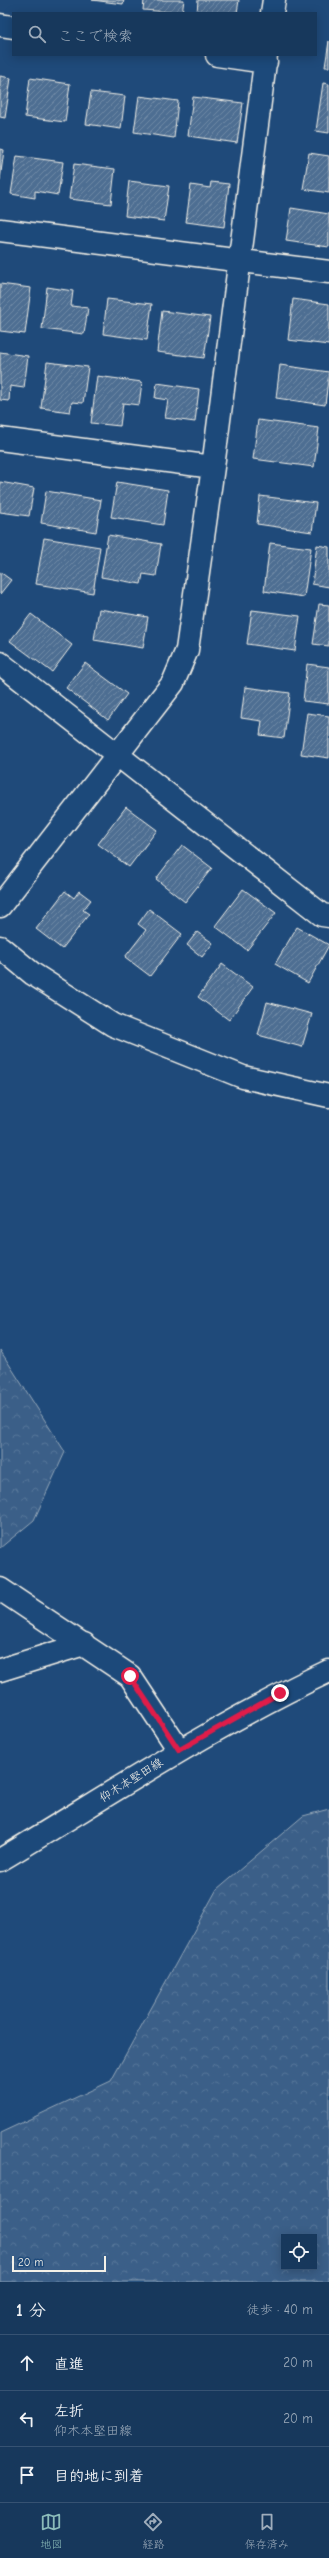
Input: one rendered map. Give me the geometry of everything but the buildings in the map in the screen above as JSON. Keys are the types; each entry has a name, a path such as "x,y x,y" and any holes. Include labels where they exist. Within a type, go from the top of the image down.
{"street":[{"path":"272,12 274,0"},
{"path":"0,25 12,27"},
{"path":"0,906 173,683 187,650 214,467 266,58 233,56"},
{"path":"0,230 329,272"},
{"path":"0,439 214,467"},
{"path":"0,663 322,914 329,916"},
{"path":"0,947 33,974 113,1025 243,1077 329,1096"},
{"path":"0,1588 130,1676 179,1750"},
{"path":"0,1670 84,1644"},
{"name":"仰木本堅田線","path":"0,1860 179,1750 280,1693 329,1670"}],"green space":[{"path":"0,1350 65,1452 34,1520 0,1548"},
{"path":"329,1809 329,2282 0,2282 0,2133 111,2081 217,1889 303,1816"}],"route":[{"path":"130,1676 179,1750 280,1693"}]}
